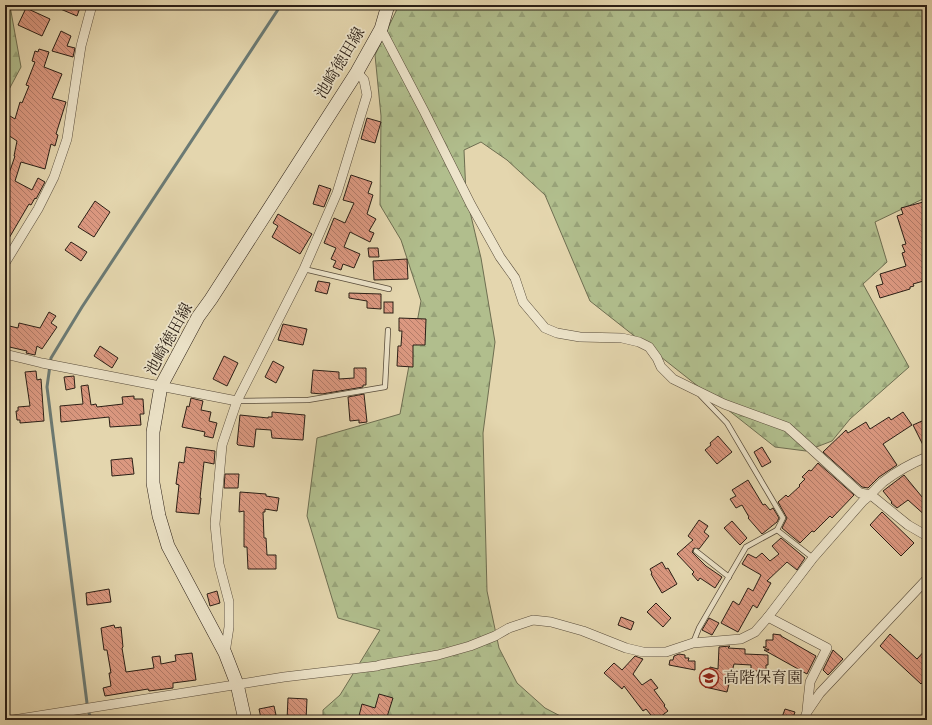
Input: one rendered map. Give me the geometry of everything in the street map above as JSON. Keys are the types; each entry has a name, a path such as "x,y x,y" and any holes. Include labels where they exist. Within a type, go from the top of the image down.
{"main road":[{"name":"池崎徳田線","path":"244,720 237,684 225,653 168,546 159,516 153,483 152,466 153,432 161,386 198,317 220,286 357,72 381,29 388,5"}],"street":[{"path":"5,263 42,203 54,177 67,139 81,46 92,5"},
{"path":"381,29 471,205 500,256 515,278 522,302 545,328 557,334 580,337 622,338 639,342 649,347 658,358 661,367 673,380 724,404 787,427 860,493 871,495 908,526 927,536"},
{"path":"225,653 229,627 229,602 219,564 214,524 222,445 237,401 304,269 337,193 367,94 364,80 357,72"},
{"path":"5,354 42,363 237,401"},
{"path":"13,720 237,684 377,666 438,655 470,646 495,636 509,628 533,620 551,622 583,631 626,648 643,652 666,652 693,643 741,639 755,632 813,558 862,501 871,495 883,482 913,463 927,457"},
{"path":"805,716 820,693 927,578"},
{"path":"768,617 827,648 810,682 805,716"}],"lane":[{"path":"304,269 389,289"},
{"path":"237,401 308,400 385,386 388,330"},
{"path":"693,643 699,628 746,547 777,530 783,518 727,422 696,391"},
{"path":"777,530 813,558"},
{"path":"696,551 729,577"}],"green space":[{"path":"5,5 11,5 21,67 5,97"},
{"path":"399,5 927,5 927,197 875,222 887,262 863,284 909,367 850,419 832,441 806,451 775,447 590,301 545,195 507,160 481,142 464,150 466,195 481,258 495,342 483,433 487,591 499,648 517,683 545,708 568,720 323,720 323,710 340,695 380,630 338,618 307,516 317,438 400,414 421,301 401,240 380,205 381,116 375,55"}],"building":[{"path":"51,5 81,5 77,16"},
{"path":"26,8 50,19 42,36 18,25"},
{"path":"61,31 71,36 67,46 75,48 73,57 52,51"},
{"path":"39,49 49,52 44,67 62,74 52,98 66,102 56,134 58,135 55,146 51,144 45,169 21,162 15,181 32,190 38,178 45,182 36,199 35,198 31,205 29,204 5,245 5,199 9,192 5,190 5,185 15,156 17,141 5,133 5,113 15,119 20,102 22,103 29,86 26,85 35,62 32,61 35,51 38,52"},
{"path":"367,118 381,122 375,143 361,139"},
{"path":"351,175 372,182 368,193 373,195 367,214 376,219 369,231 374,233 370,242 350,232 344,247 360,254 354,268 343,264 341,270 333,267 336,261 331,259 336,248 324,243 334,218 345,223 354,203 343,200"},
{"path":"319,185 331,189 324,207 313,204"},
{"path":"95,201 110,212 94,237 78,227"},
{"path":"927,201 927,280 913,284 914,286 910,287 910,289 880,298 876,286 883,284 880,274 906,266 902,253 905,252 902,245 906,244 897,216 903,214 901,208"},
{"path":"278,214 312,234 300,254 272,237 278,226 273,223"},
{"path":"71,242 87,252 81,261 65,250"},
{"path":"368,248 378,248 379,257 369,257"},
{"path":"407,259 408,279 374,280 373,261"},
{"path":"318,281 330,283 327,294 315,291"},
{"path":"349,293 381,294 381,309 367,308 367,301 349,298"},
{"path":"384,302 393,302 393,313 384,313"},
{"path":"49,312 56,316 51,323 57,327 42,349 37,346 35,355 26,353 27,351 5,346 5,325 18,328 19,323 40,328"},
{"path":"399,318 426,319 425,345 413,345 413,367 397,366 398,346 401,346 402,331 399,331"},
{"path":"283,324 307,329 303,345 278,340"},
{"path":"100,346 118,358 112,368 94,356"},
{"path":"224,356 238,363 227,386 213,379"},
{"path":"273,361 284,367 276,383 265,377"},
{"path":"354,368 366,368 366,385 363,385 363,387 322,394 311,393 313,370 339,372 339,379 354,378"},
{"path":"36,371 37,380 41,379 44,421 20,423 20,420 17,420 16,411 18,411 18,407 30,406 25,372"},
{"path":"74,376 75,388 66,390 64,377"},
{"path":"88,385 91,405 96,404 97,407 123,404 122,397 134,396 134,399 143,399 144,414 140,414 141,425 110,427 109,417 61,422 60,406 83,404 81,386"},
{"path":"364,394 367,422 359,423 359,420 350,421 348,397"},
{"path":"191,398 203,401 201,410 211,412 209,421 217,423 213,438 204,436 205,432 182,427 187,406 189,407"},
{"path":"272,412 305,415 303,440 272,438 271,430 256,429 254,447 237,444 240,415 268,418 272,417"},
{"path":"903,412 912,425 883,444 897,465 879,477 868,488 862,487 823,452 846,430 848,433 866,422 870,429 889,417 891,420"},
{"path":"922,421 927,431 927,451 913,425"},
{"path":"718,436 732,452 717,464 705,450"},
{"path":"186,447 215,451 214,464 204,462 199,514 176,512 179,485 176,484 179,462 184,463"},
{"path":"762,447 771,462 762,467 754,452"},
{"path":"132,458 134,474 112,476 111,460"},
{"path":"818,463 854,495 832,518 830,516 800,543 782,528 787,518 778,502 786,495 788,497 800,486 799,485 805,479 802,477 809,470 811,471"},
{"path":"225,474 239,474 238,488 224,488"},
{"path":"904,475 927,503 927,517 908,500 897,508 891,503 892,502 883,491"},
{"path":"748,480 763,505 765,504 770,510 773,508 779,518 777,522 762,534 748,518 749,517 742,505 736,508 730,499 736,496 732,490"},
{"path":"240,492 266,494 266,496 279,498 277,511 265,509 265,512 263,512 264,538 266,538 267,555 276,555 276,569 248,569 247,547 244,547 244,511 239,512"},
{"path":"882,512 914,543 901,556 870,525"},
{"path":"699,520 708,526 704,532 709,536 699,549 694,548 692,552 706,566 722,577 715,588 700,578 698,581 692,574 694,572 677,554 693,540 688,536"},
{"path":"732,521 747,538 740,545 724,528"},
{"path":"781,538 805,558 797,570 787,562 767,581 771,583 757,608 753,605 738,632 721,623 733,601 739,605 748,588 753,591 761,575 742,564 748,554 756,558 762,553 770,561 779,554 772,546"},
{"path":"662,562 666,569 668,568 677,584 662,593 651,574 650,569"},
{"path":"109,589 111,602 87,605 86,593"},
{"path":"217,591 220,603 210,606 207,594"},
{"path":"656,603 671,618 663,627 647,612"},
{"path":"621,617 634,622 631,630 618,625"},
{"path":"709,618 719,623 712,635 702,630"},
{"path":"114,625 115,628 121,627 122,648 126,672 154,668 152,657 160,656 161,664 176,661 175,655 192,653 196,680 173,683 173,688 149,691 148,689 105,696 103,688 111,686 109,673 111,673 107,650 104,650 101,628"},
{"path":"773,634 781,635 816,656 807,674 764,650 769,650 763,647 766,647 766,640 773,640"},
{"path":"890,634 917,659 927,648 927,677 921,684 880,646"},
{"path":"730,646 728,648 745,649 745,654 768,655 768,665 766,665 766,671 751,671 751,665 734,664 727,692 705,687 710,667 718,669 719,647"},
{"path":"833,650 843,659 828,675 823,670"},
{"path":"679,654 685,655 685,658 689,658 688,661 695,661 695,670 669,665 670,660 673,660 674,656"},
{"path":"635,656 643,659 633,674 642,685 651,679 658,688 654,690 668,711 656,720 646,709 643,711 624,686 622,689 604,673 614,663 622,670"},
{"path":"379,694 393,698 386,720 372,716 371,720 359,716 362,704 375,708"},
{"path":"288,698 307,699 306,720 287,720"},
{"path":"274,706 276,715 261,718 259,709"},
{"path":"785,709 795,712 792,720 781,720"}],"waterway":[{"path":"92,720 88,711 47,387 51,358 82,307 281,5"}],"place":[{"name":"高階保育園","path":"709,678"}]}
